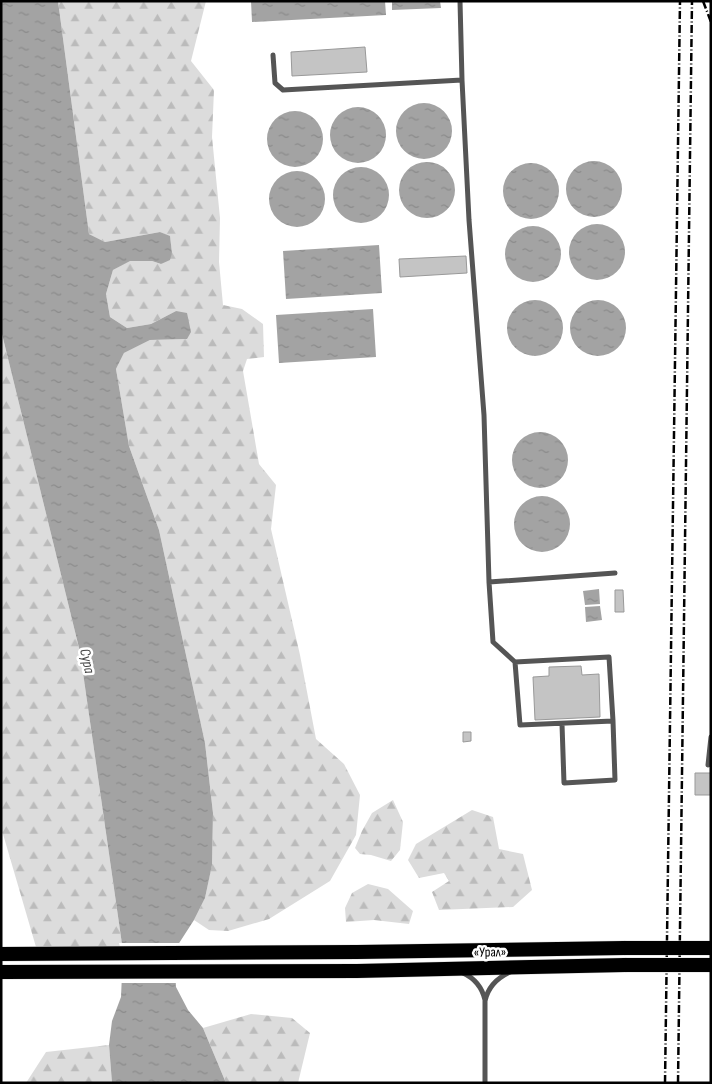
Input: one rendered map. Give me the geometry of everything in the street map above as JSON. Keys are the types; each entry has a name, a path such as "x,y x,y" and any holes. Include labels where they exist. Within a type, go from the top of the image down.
{"highway":[{"name":"«Урал»","path":"4,954 711,948"},
{"name":"«Урал»","path":"4,972 357,971 711,965"}],"lane":[{"path":"460,1 469,220 484,415 489,582 493,642 515,662 520,725 612,721"},
{"path":"273,55 275,84 283,90 462,80"},
{"path":"489,582 615,573"},
{"path":"515,662 609,657 615,780 564,783 562,724"},
{"path":"708,765 711,737"},
{"path":"485,1083 485,1001 488,990 498,979 522,967"},
{"path":"448,969 460,972 473,979 482,991 485,1001"}],"green space":[{"path":"58,1 206,1 191,61 214,90 212,137 220,218 219,262 223,305 242,309 263,324 264,357 247,359 243,371 259,464 276,485 271,529 300,655 316,739 344,764 360,795 356,835 330,881 269,919 228,931 209,930 194,920 205,898 212,864 213,813 205,743 159,530 129,446 116,369 124,353 150,340 187,339 176,311 151,324 127,328 110,317 106,294 113,270 130,260 152,261 161,264 172,253 170,237 160,232 105,242 89,234"},
{"path":"1,330 80,652 123,951 36,947 1,832"},
{"path":"393,800 403,822 400,850 391,861 360,854 355,848 372,813"},
{"path":"472,810 493,817 499,849 523,854 532,890 513,907 439,910 432,892 449,881 444,873 419,878 408,860 416,844"},
{"path":"368,884 388,889 413,911 409,924 374,920 346,922 345,908 352,893"},
{"path":"251,1014 292,1018 310,1033 298,1083 226,1083 203,1028"},
{"path":"109,1045 112,1083 26,1083 46,1052"}],"water":[{"name":"Сура","path":"1,1 58,1 89,234 105,242 160,232 170,236 172,253 170,260 161,264 152,261 130,261 113,270 106,294 110,317 127,328 151,324 176,311 187,313 191,332 187,339 150,340 124,353 116,369 129,446 159,530 205,743 213,813 212,865 205,898 194,920 174,951 176,987 188,1010 203,1028 226,1083 112,1083 109,1045 112,1021 121,997 123,951 80,652 1,330"},
{"path":"251,1 385,1 386,15 252,22"},
{"path":"392,1 440,1 441,8 392,10"},
{"path":"424,103 435,105 444,111 450,120 452,131 450,142 444,151 435,157 424,159 413,157 404,151 398,142 396,131 398,120 404,111 413,105"},
{"path":"358,107 369,109 378,115 384,124 386,135 384,146 378,155 369,161 358,163 347,161 338,155 332,146 330,135 332,124 338,115 347,109"},
{"path":"295,111 306,113 315,119 321,128 323,139 321,150 315,159 306,165 295,167 284,165 275,159 269,150 267,139 269,128 275,119 284,113"},
{"path":"594,161 605,163 614,169 620,178 622,189 620,200 614,209 605,215 594,217 583,215 574,209 568,200 566,189 568,178 574,169 583,163"},
{"path":"427,162 438,164 447,170 453,179 455,190 453,201 447,210 438,216 427,218 416,216 407,210 401,201 399,190 401,179 407,170 416,164"},
{"path":"531,163 542,165 551,171 557,180 559,191 557,202 551,211 542,217 531,219 520,217 511,211 505,202 503,191 505,180 511,171 520,165"},
{"path":"361,167 381,175 389,195 381,215 361,223 341,215 333,195 341,175"},
{"path":"297,171 308,173 317,179 323,188 325,199 323,210 317,219 308,225 297,227 286,225 277,219 271,210 269,199 271,188 277,179 286,173"},
{"path":"597,224 608,226 617,232 623,241 625,252 623,263 617,272 608,278 597,280 586,278 577,272 571,263 569,252 571,241 577,232 586,226"},
{"path":"533,226 553,234 561,254 553,274 533,282 513,274 505,254 513,234"},
{"path":"379,245 382,293 286,299 283,251"},
{"path":"535,300 555,308 563,328 555,348 535,356 515,348 507,328 515,308"},
{"path":"598,300 618,308 626,328 618,348 598,356 578,348 570,328 578,308"},
{"path":"373,309 376,357 279,363 276,315"},
{"path":"540,432 551,434 560,440 566,449 568,460 566,471 560,480 551,486 540,488 529,486 520,480 514,471 512,460 514,449 520,440 529,434"},
{"path":"542,496 553,498 562,504 568,513 570,524 568,535 562,544 553,550 542,552 531,550 522,544 516,535 514,524 516,513 522,504 531,498"},
{"path":"599,589 600,604 585,605 583,591"},
{"path":"600,606 602,620 586,622 585,607"}],"pier":[{"path":"119,943 182,943 176,952 178,983 119,983 121,951"}],"building":[{"path":"365,47 367,72 292,76 291,52"},
{"path":"466,256 467,273 400,277 399,259"},
{"path":"615,590 623,590 624,612 615,612"},
{"path":"581,666 582,675 599,674 600,717 535,720 533,677 549,676 549,667"},
{"path":"463,732 471,732 471,741 463,742"},
{"path":"695,773 711,773 711,795 695,795"}],"railway":[{"path":"665,1083 680,1"},
{"path":"678,1083 692,1"},
{"path":"703,1 711,22"}]}
